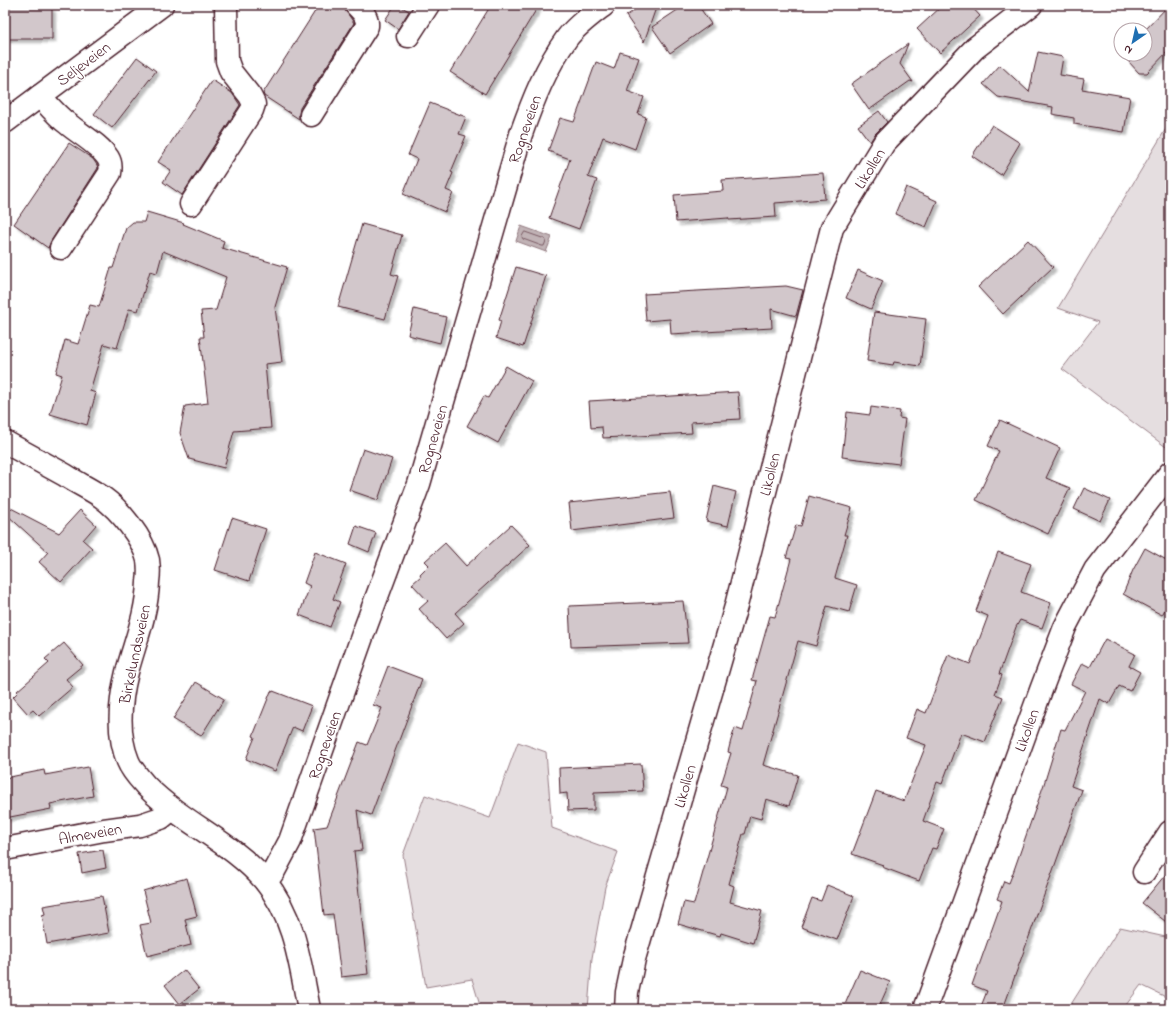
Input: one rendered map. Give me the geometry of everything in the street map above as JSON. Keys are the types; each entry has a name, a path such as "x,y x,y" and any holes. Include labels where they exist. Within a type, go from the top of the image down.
{"street":[{"name":"Seljeveien","path":"5,122 162,5"},
{"path":"192,204 252,110 254,104 250,96 231,72 226,61 226,5"},
{"path":"311,115 366,26 367,21 363,13 356,5"},
{"path":"408,36 428,5"},
{"name":"Rogneveien","path":"266,882 274,871 290,841 363,634 419,484 520,134 542,79 568,37 584,20 604,5"},
{"name":"Likollen","path":"626,1009 627,992 634,959 736,606 832,228 884,143 976,48 1030,5"},
{"path":"40,96 54,112 104,153 111,168 110,173 61,248"},
{"name":"Birkelundsveien","path":"5,442 103,498 120,514 140,540 148,560 148,582 143,622 123,688 121,723 123,745 128,762 140,779 157,797 238,855 266,882 290,924 297,947 309,1009"},
{"name":"Likollen","path":"925,1009 1065,627 1095,570 1170,473"},
{"name":"Almeveien","path":"5,849 104,830 140,825 161,818 172,809"},
{"path":"1144,872 1170,832"}],"shaded area":[{"path":"1170,122 1170,450 1062,369 1098,322 1058,308"},
{"path":"518,742 546,752 552,828 618,852 605,887 592,958 588,1009 481,1009 472,979 426,987 403,855 425,795 490,818"},
{"path":"1120,927 1170,938 1170,999 1141,985 1123,1009 1068,1009"}],"water":[{"path":"521,226 552,237 546,252 516,241"}],"building":[{"path":"5,5 44,5 52,9 52,39 5,39"},
{"path":"319,5 339,5 344,8 354,23 300,108 299,119 264,96 263,93"},
{"path":"395,5 409,11 398,29 385,20"},
{"path":"491,5 539,5 485,94 450,72"},
{"path":"642,5 657,5 644,42 626,16"},
{"path":"685,5 698,5 711,24 670,53 652,27"},
{"path":"943,5 970,5 980,16 940,53 917,29"},
{"path":"1170,5 1170,49 1147,73 1139,73 1129,62 1153,62 1153,22"},
{"path":"908,44 900,64 913,82 910,81 869,110 851,84"},
{"path":"620,52 639,58 627,91 644,97 638,114 646,117 635,149 603,137 588,177 597,180 579,229 549,218 570,159 548,151 560,118 574,122 596,62 614,69"},
{"path":"1038,52 1063,57 1060,75 1084,79 1082,89 1130,97 1124,132 1074,124 1074,118 1052,114 1053,107 998,97 983,84 1000,65 1029,92"},
{"path":"137,57 156,71 112,128 94,114"},
{"path":"212,80 232,93 240,105 182,195 163,182 171,170 158,162"},
{"path":"430,103 466,117 459,134 466,136 451,172 453,173 446,190 453,193 445,212 403,194 417,159 408,155"},
{"path":"879,111 887,122 875,134 870,142 858,126"},
{"path":"992,125 1020,143 1001,175 972,156"},
{"path":"69,143 93,159 98,168 48,248 14,224"},
{"path":"823,173 825,199 775,203 776,217 729,220 728,218 676,222 674,195 723,191 722,180"},
{"path":"906,187 937,201 926,227 895,214"},
{"path":"147,212 184,223 183,224 224,241 222,248 287,267 275,307 282,362 265,364 271,428 234,431 224,468 189,459 180,433 185,406 208,403 200,337 204,337 201,311 216,310 226,277 163,251 157,273 150,271 138,311 129,309 117,348 104,344 90,391 96,393 87,425 50,414 62,375 56,373 65,340 78,344 90,305 99,307 111,268 113,268 126,228 133,222 144,222"},
{"path":"362,224 402,235 391,274 398,276 385,319 338,307"},
{"path":"1028,240 1053,267 1003,314 978,287"},
{"path":"516,267 546,276 523,347 496,338 501,321 499,320"},
{"path":"858,270 883,281 871,309 846,298"},
{"path":"786,286 803,290 796,316 771,309 772,328 671,334 670,319 646,321 644,294"},
{"path":"414,309 446,317 440,343 408,335"},
{"path":"874,312 926,319 920,366 894,362 893,365 867,361"},
{"path":"506,366 532,381 498,443 467,426 484,396 488,398"},
{"path":"738,392 740,419 691,422 692,433 603,438 602,427 591,428 589,401"},
{"path":"871,407 900,411 899,418 905,419 899,464 842,457 847,412 870,415"},
{"path":"1000,420 1060,448 1046,478 1070,488 1048,534 976,500 999,451 988,446"},
{"path":"363,449 392,459 378,500 349,490"},
{"path":"714,486 736,492 728,526 706,521"},
{"path":"1084,488 1110,500 1100,521 1074,509"},
{"path":"670,492 674,518 572,531 569,503"},
{"path":"809,496 852,508 844,535 847,535 835,578 857,585 849,612 827,606 816,646 798,641 763,765 798,775 789,806 766,799 761,819 750,816 745,834 743,834 729,884 734,886 730,902 762,911 753,943 721,933 720,936 678,924 684,902 694,904 727,787 721,785 731,753 728,752 731,740 735,728 743,731 757,681 752,680 770,616 775,617 791,559 786,558 796,525 801,526"},
{"path":"7,506 59,533 80,510 96,525 83,540 92,548 61,582 39,562 48,552 5,513"},
{"path":"232,518 266,529 249,581 215,570"},
{"path":"511,525 530,545 455,613 464,623 446,639 419,609 428,601 412,584 421,576 420,574 429,565 425,561 445,543 466,566"},
{"path":"356,526 376,533 369,552 350,544"},
{"path":"1145,548 1170,562 1170,600 1162,615 1123,594 1133,570"},
{"path":"315,552 346,564 333,599 340,602 330,627 299,615 310,586 304,583"},
{"path":"998,552 1031,564 1021,592 1051,603 1042,628 1020,620 1016,627 999,674 1002,675 995,694 1003,697 985,742 961,733 942,784 937,782 923,821 944,829 936,849 932,848 919,881 882,867 883,865 852,854 876,791 904,801 926,745 906,738 917,709 926,713 948,655 970,664 988,616 976,611"},
{"path":"683,601 688,643 571,647 569,606"},
{"path":"1105,639 1135,654 1129,666 1140,672 1130,691 1119,686 1109,704 1100,699 1071,786 1082,790 1003,1009 980,1009 987,991 972,985 1002,901 997,899 1004,881 1009,883 1014,870 1044,784 1061,729 1065,730 1085,691 1071,684 1082,663 1090,667"},
{"path":"64,643 83,665 66,679 73,687 39,716 33,710 28,714 13,697 18,692 17,691 49,663 45,659"},
{"path":"388,666 422,679 371,815 357,810 362,850 354,851 368,974 341,977 333,914 324,915 314,828 327,826 359,742 367,745 382,708 373,705"},
{"path":"196,682 224,699 201,736 173,719"},
{"path":"271,691 312,706 302,731 293,727 275,771 246,759 255,737 253,736"},
{"path":"641,764 643,791 594,793 594,810 568,811 567,793 560,794 559,768"},
{"path":"88,767 93,796 50,804 51,809 5,818 5,778 44,770 45,775"},
{"path":"103,850 106,868 82,873 79,854"},
{"path":"1170,869 1170,925 1142,903"},
{"path":"187,878 197,916 185,919 191,945 147,956 140,925 151,923 143,891"},
{"path":"827,885 854,896 837,940 801,927 812,898 821,901"},
{"path":"102,896 109,933 47,944 42,915 45,914 43,906"},
{"path":"184,970 199,989 180,1004 165,985"},
{"path":"860,970 890,982 878,1009 843,1009"}]}
